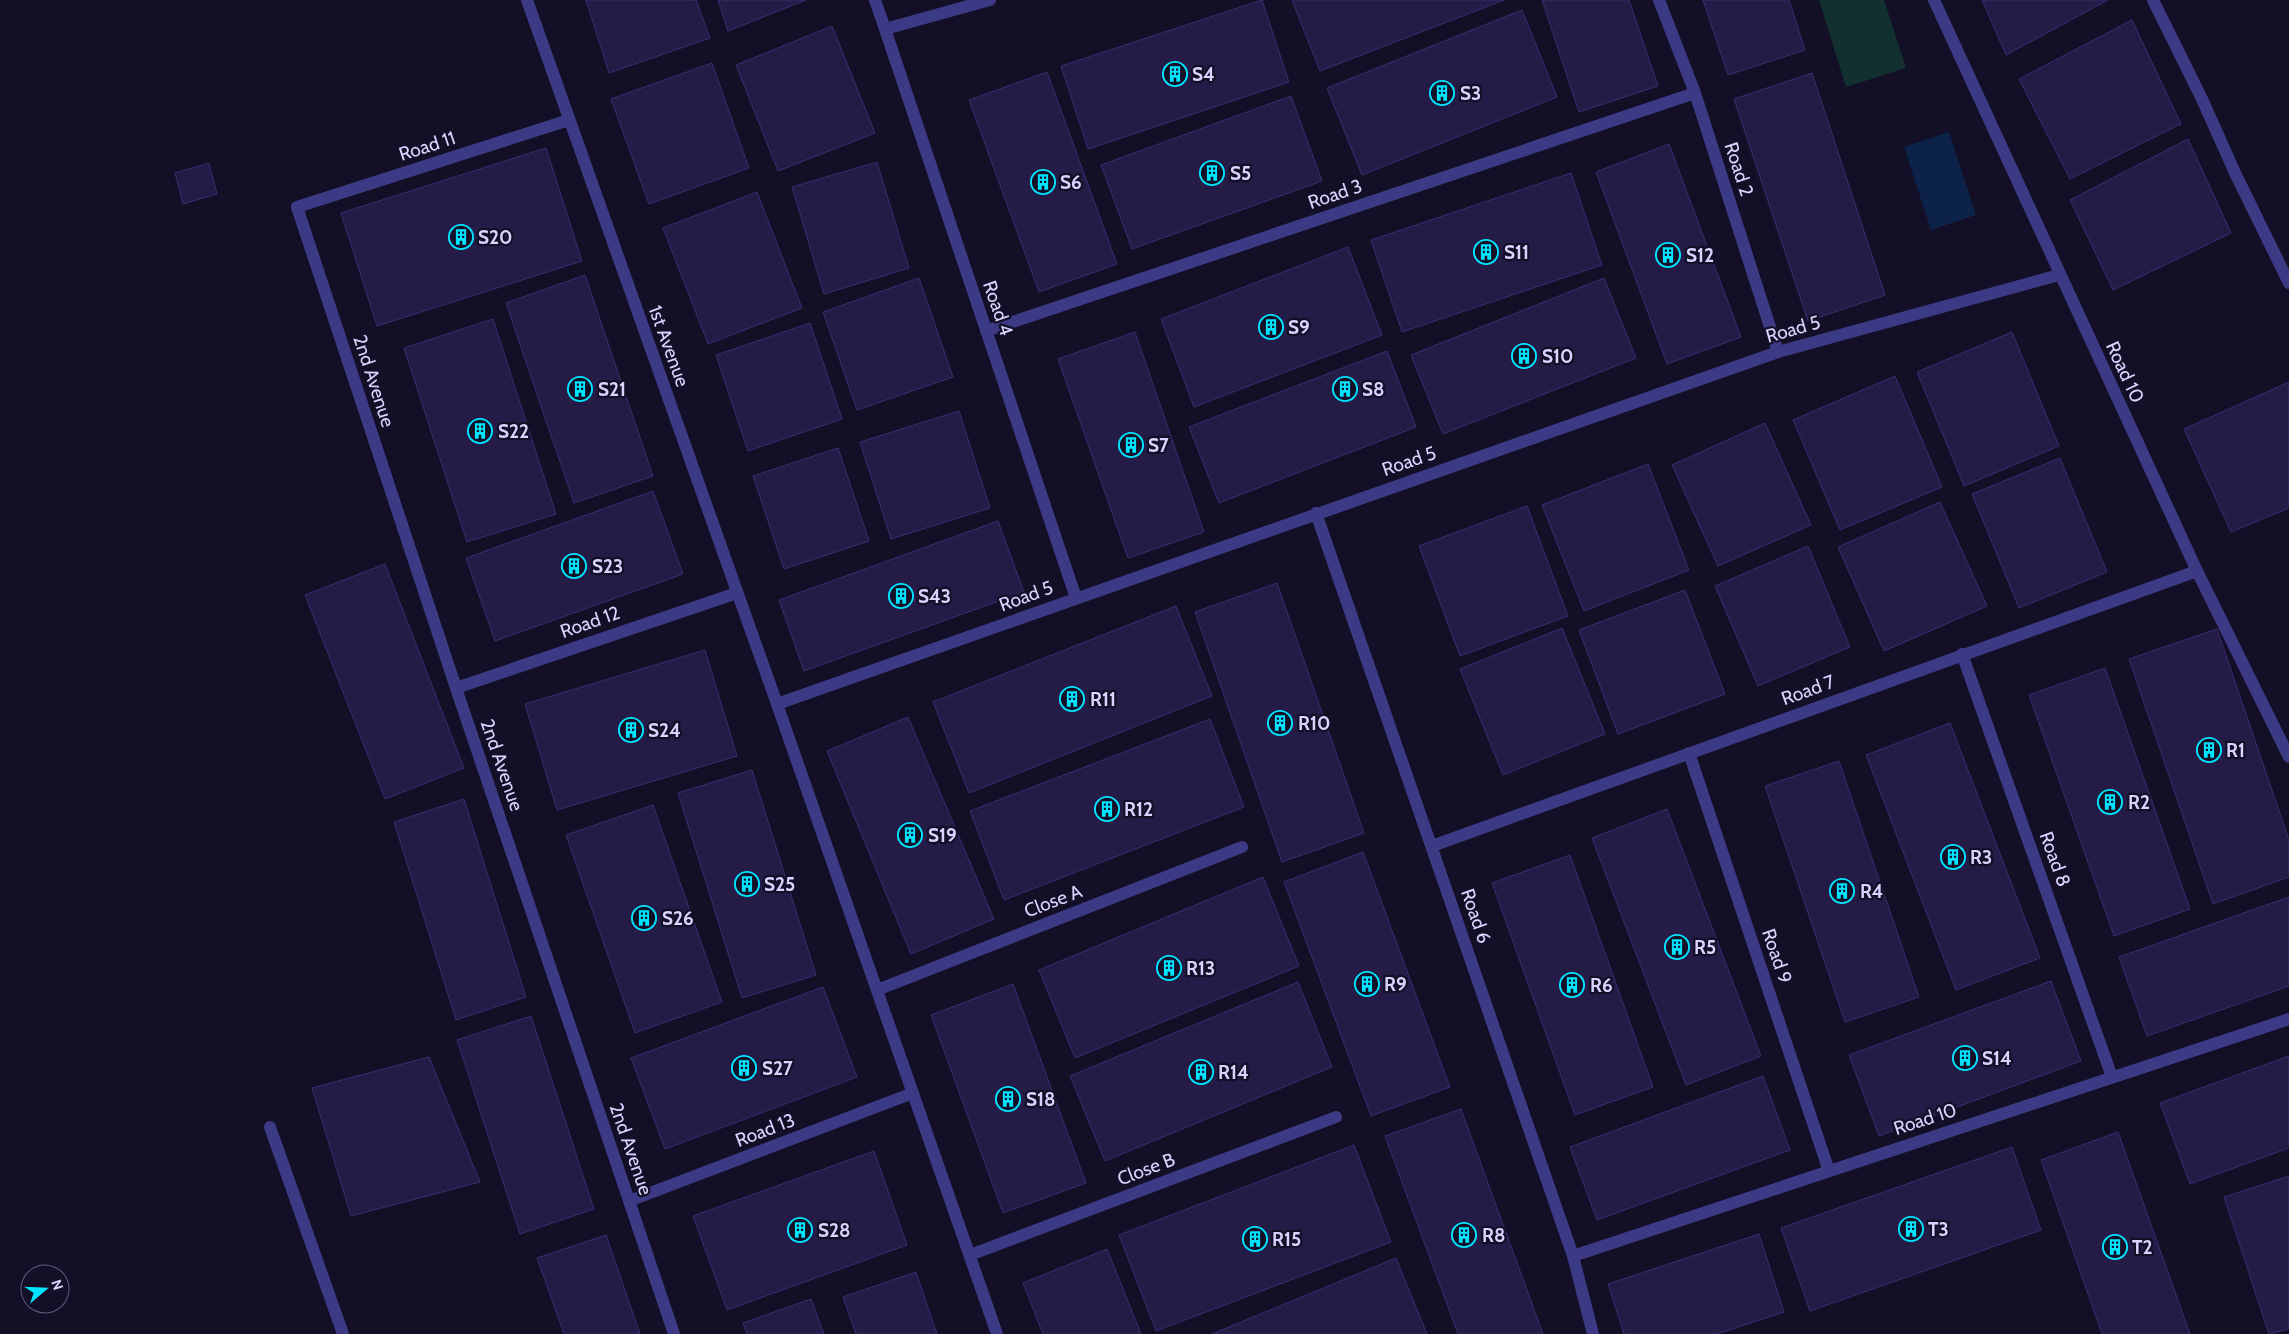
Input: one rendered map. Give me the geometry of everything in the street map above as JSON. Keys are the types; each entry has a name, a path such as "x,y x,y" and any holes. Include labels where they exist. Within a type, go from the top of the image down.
{"street":[{"name":"1st Avenue","path":"527,0 778,704"},
{"name":"Road 4","path":"875,0 1076,598"},
{"path":"885,29 990,0"},
{"name":"Road 2","path":"1659,0 1695,93 1778,352"},
{"name":"Road 10","path":"1934,0 2059,276 2197,571 2289,757"},
{"path":"2153,0 2289,283"},
{"name":"Road 3","path":"986,331 1695,93"},
{"name":"Road 11","path":"297,207 569,120"},
{"name":"2nd Avenue","path":"297,207 456,688 674,1334"},
{"name":"Road 5","path":"778,704 1316,513 1778,352 2059,276"},
{"name":"Road 6","path":"1316,513 1573,1256 1593,1334"},
{"name":"Road 7","path":"1432,846 2197,571"},
{"name":"Road 12","path":"456,688 737,593"},
{"name":"Road 8","path":"1962,654 2112,1077"},
{"path":"778,704 997,1334"},
{"name":"Road 9","path":"1689,753 1829,1171"},
{"name":"Close A","path":"877,990 1242,847"},
{"name":"Road 10","path":"1573,1256 2289,1019"},
{"name":"Road 13","path":"629,1201 913,1093"},
{"name":"Close B","path":"970,1256 1336,1117"},
{"path":"270,1128 343,1334"}],"green space":[{"path":"1819,0 1884,0 1906,68 1846,87"}],"water":[{"path":"1949,132 1976,215 1931,230 1904,147"}],"building":[{"path":"586,0 696,0 710,38 609,73"},
{"path":"718,0 806,0 728,31"},
{"name":"S4","path":"1262,0 1289,82 1088,149 1061,66"},
{"path":"1292,0 1504,0 1320,71"},
{"path":"1542,0 1629,0 1658,86 1579,112"},
{"path":"1703,0 1789,0 1805,50 1728,75"},
{"path":"1982,0 2108,0 2006,55"},
{"name":"S3","path":"1522,10 1557,97 1362,175 1327,88"},
{"path":"2132,20 2181,124 2070,179 2019,79"},
{"path":"832,26 875,133 778,171 736,65"},
{"path":"712,63 749,168 649,204 611,99"},
{"name":"S6","path":"1047,72 1117,264 1039,292 969,100"},
{"path":"1812,73 1885,295 1808,321 1734,99"},
{"name":"S5","path":"1291,96 1322,181 1132,249 1101,165"},
{"path":"2188,139 2231,233 2113,290 2070,200"},
{"name":"S12","path":"1669,144 1741,337 1667,364 1596,172"},
{"name":"S20","path":"546,148 582,261 377,326 341,213"},
{"path":"877,162 909,268 824,294 792,187"},
{"path":"209,163 217,194 183,204 175,173"},
{"name":"S11","path":"1571,173 1602,265 1402,332 1371,240"},
{"path":"757,192 802,308 708,344 663,228"},
{"name":"S9","path":"1348,247 1382,335 1194,407 1161,319"},
{"name":"S21","path":"585,275 653,476 574,503 506,303"},
{"path":"919,278 953,377 857,410 823,312"},
{"name":"S10","path":"1604,278 1636,358 1443,434 1411,355"},
{"name":"S22","path":"493,319 556,514 467,542 404,348"},
{"path":"810,323 842,419 748,451 716,355"},
{"name":"S7","path":"1135,332 1204,532 1128,558 1058,359"},
{"path":"2012,332 2059,446 1964,486 1917,372"},
{"name":"S8","path":"1387,351 1416,427 1219,503 1189,427"},
{"path":"1895,376 1942,487 1840,530 1793,420"},
{"path":"2289,382 2289,508 2231,532 2184,429"},
{"path":"959,411 990,508 891,539 860,442"},
{"path":"1765,423 1811,525 1718,566 1672,465"},
{"path":"838,448 869,541 784,569 753,476"},
{"path":"2060,458 2107,572 2019,608 1972,494"},
{"path":"1648,464 1689,570 1584,611 1542,505"},
{"name":"S23","path":"653,491 683,574 495,641 466,558"},
{"path":"1940,502 1987,606 1884,651 1838,547"},
{"path":"1527,506 1568,616 1460,656 1419,546"},
{"name":"S43","path":"998,521 1024,592 804,671 779,600"},
{"path":"1808,546 1850,647 1758,686 1715,586"},
{"path":"385,564 464,768 385,799 305,595"},
{"name":"R10","path":"1277,583 1364,833 1282,862 1195,612"},
{"path":"1685,590 1725,694 1618,734 1579,630"},
{"name":"R11","path":"1176,606 1212,696 969,793 933,702"},
{"path":"1562,628 1605,734 1503,775 1460,669"},
{"name":"R1","path":"2217,629 2289,840 2289,877 2213,904 2129,659"},
{"name":"S24","path":"705,650 737,756 557,810 525,704"},
{"name":"R2","path":"2105,668 2190,909 2114,936 2029,695"},
{"name":"S19","path":"908,717 994,919 911,954 827,751"},
{"name":"R12","path":"1210,719 1244,807 1004,900 970,811"},
{"name":"R3","path":"1950,723 2040,958 1956,990 1866,755"},
{"name":"R4","path":"1839,761 1919,997 1845,1022 1765,786"},
{"name":"S25","path":"752,770 816,975 742,998 678,793"},
{"path":"464,799 526,997 456,1020 394,822"},
{"name":"S26","path":"653,805 722,1002 635,1033 566,835"},
{"name":"R5","path":"1667,809 1761,1056 1686,1085 1592,838"},
{"name":"R9","path":"1363,852 1450,1087 1371,1116 1284,882"},
{"name":"R6","path":"1570,855 1653,1087 1575,1115 1492,883"},
{"name":"R13","path":"1263,877 1299,966 1075,1058 1039,970"},
{"path":"2289,897 2289,986 2147,1036 2119,957"},
{"name":"S14","path":"2051,981 2081,1061 1879,1136 1849,1055"},
{"name":"R14","path":"1298,982 1332,1067 1105,1161 1070,1076"},
{"name":"S18","path":"1013,984 1086,1183 1003,1213 931,1015"},
{"name":"S27","path":"823,987 857,1077 665,1149 631,1058"},
{"path":"531,1016 594,1209 520,1234 457,1040"},
{"path":"2289,1056 2289,1148 2190,1184 2160,1103"},
{"path":"429,1057 480,1182 351,1216 312,1088"},
{"path":"1763,1076 1790,1150 1597,1220 1570,1147"},
{"name":"R8","path":"1461,1109 1543,1334 1458,1334 1385,1136"},
{"name":"T2","path":"2118,1132 2190,1334 2102,1334 2041,1160"},
{"name":"R15","path":"1354,1145 1391,1242 1156,1331 1119,1235"},
{"name":"T3","path":"2012,1147 2041,1230 1810,1311 1781,1228"},
{"name":"S28","path":"874,1151 907,1245 727,1310 693,1216"},
{"path":"2289,1176 2289,1329 2269,1334 2224,1197"},
{"path":"1759,1234 1784,1312 1717,1334 1624,1334 1608,1284"},
{"path":"606,1235 640,1334 564,1334 537,1258"},
{"path":"1107,1249 1141,1334 1043,1334 1023,1283"},
{"path":"1396,1258 1427,1334 1212,1334"},
{"path":"916,1272 937,1334 856,1334 843,1297"},
{"path":"811,1299 824,1334 747,1334 743,1323"}],"place":[{"name":"S4","path":"1175,74"},
{"name":"S3","path":"1442,93"},
{"name":"S5","path":"1212,173"},
{"name":"S6","path":"1043,182"},
{"name":"S20","path":"461,237"},
{"name":"S11","path":"1486,252"},
{"name":"S12","path":"1668,255"},
{"name":"S9","path":"1271,327"},
{"name":"S10","path":"1524,356"},
{"name":"S21","path":"580,389"},
{"name":"S8","path":"1345,389"},
{"name":"S22","path":"480,431"},
{"name":"S7","path":"1131,445"},
{"name":"S23","path":"574,566"},
{"name":"S43","path":"901,596"},
{"name":"R11","path":"1072,699"},
{"name":"R10","path":"1280,723"},
{"name":"S24","path":"631,730"},
{"name":"R1","path":"2209,750"},
{"name":"R2","path":"2110,802"},
{"name":"R12","path":"1107,809"},
{"name":"S19","path":"910,835"},
{"name":"R3","path":"1953,857"},
{"name":"S25","path":"747,884"},
{"name":"R4","path":"1842,891"},
{"name":"S26","path":"644,918"},
{"name":"R5","path":"1677,947"},
{"name":"R13","path":"1169,968"},
{"name":"R9","path":"1367,984"},
{"name":"R6","path":"1572,985"},
{"name":"S14","path":"1965,1058"},
{"name":"S27","path":"744,1068"},
{"name":"R14","path":"1201,1072"},
{"name":"S18","path":"1008,1099"},
{"name":"T3","path":"1911,1229"},
{"name":"S28","path":"800,1230"},
{"name":"R8","path":"1464,1235"},
{"name":"R15","path":"1255,1239"},
{"name":"T2","path":"2115,1247"}]}
